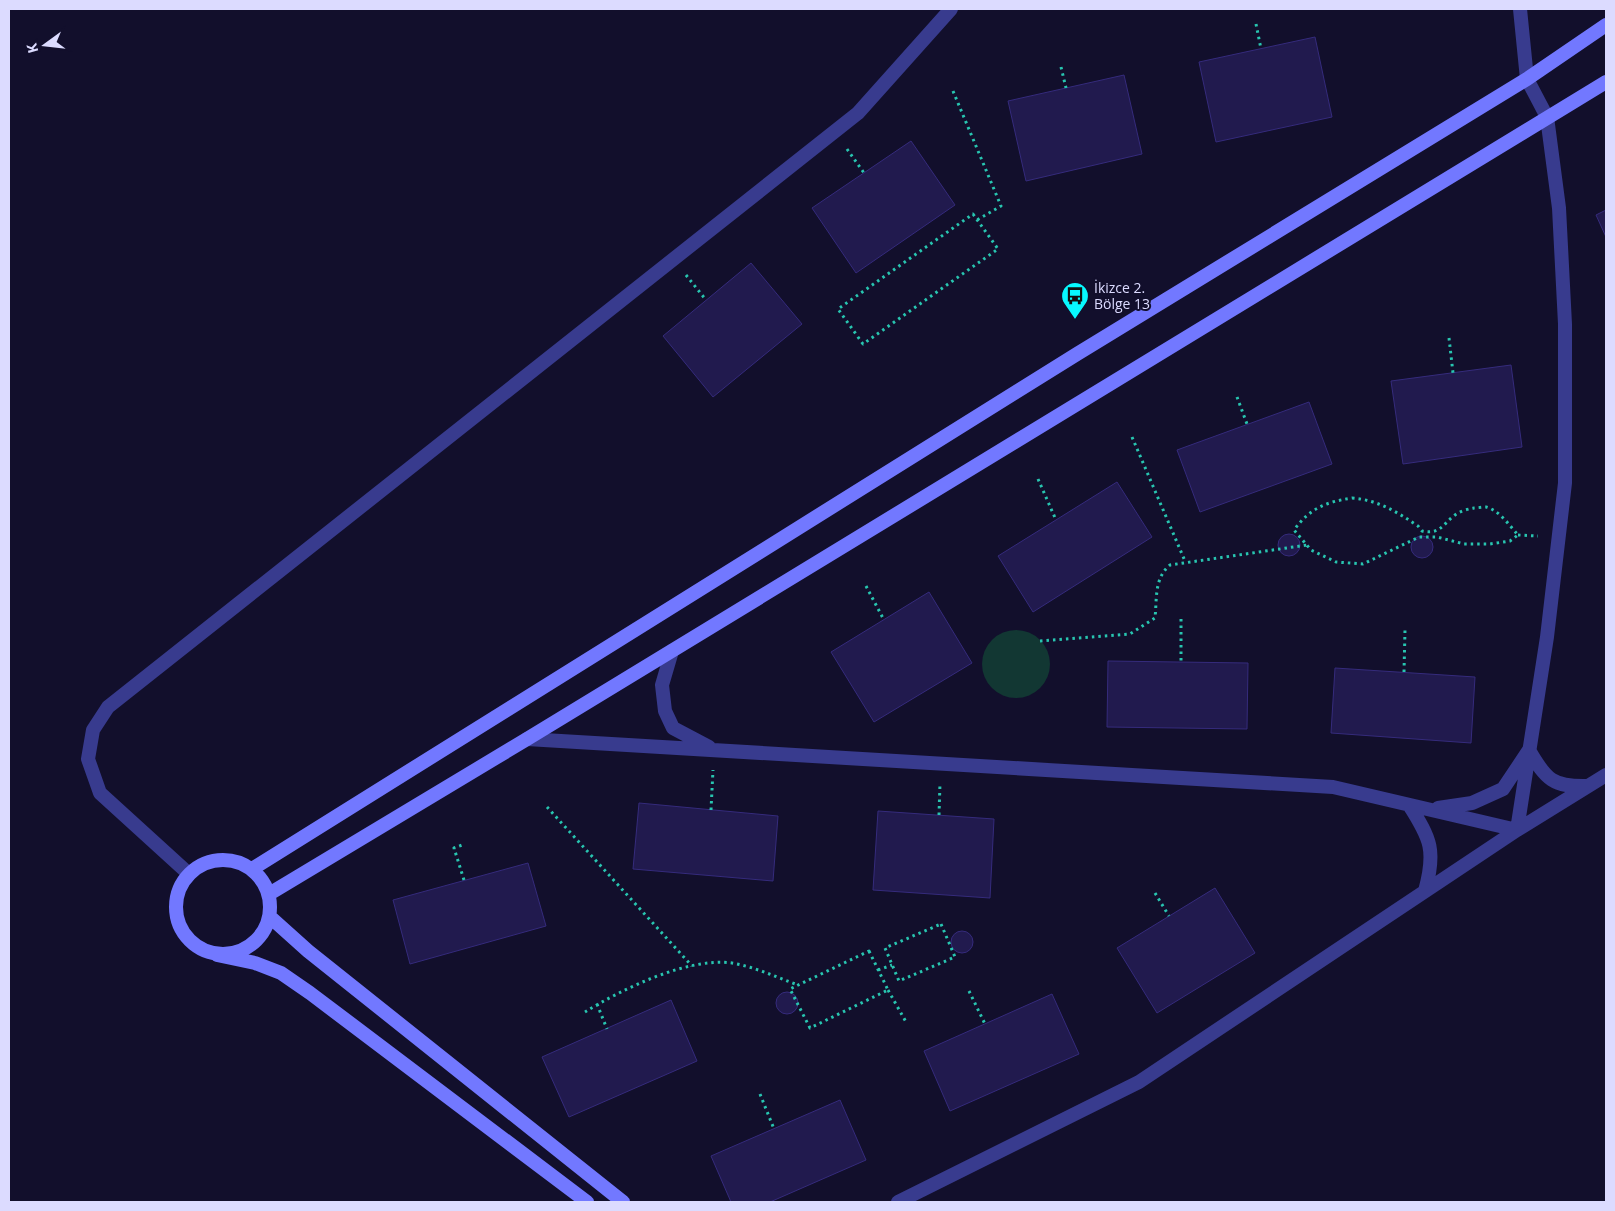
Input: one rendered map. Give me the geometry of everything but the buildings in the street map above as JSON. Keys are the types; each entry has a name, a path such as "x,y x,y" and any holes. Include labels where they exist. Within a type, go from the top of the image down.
{"main road":[{"path":"252,869 1077,354 1527,79 1606,25"},
{"path":"269,894 1606,82"},
{"path":"217,955 233,954 248,948 260,937 267,924 270,909 269,894 262,880 252,869 238,862 224,859 209,862 195,869 184,880 177,895 176,911 179,926 188,940 201,950 217,955 255,963 281,973 587,1202"},
{"path":"269,916 330,969 622,1202"}],"street":[{"path":"190,874 100,793 88,759 93,730 108,707 858,113 951,9"},
{"path":"1517,830 1546,637 1565,483 1565,324 1560,217 1547,117 1527,79 1520,9"},
{"path":"672,651 662,684 665,712 673,728 714,750"},
{"path":"527,739 1333,787 1517,830"},
{"path":"1529,750 1540,770 1550,780 1570,786 1589,786"},
{"path":"1430,809 1472,804 1503,789 1529,750"},
{"path":"898,1202 1139,1082 1517,830 1606,775"},
{"path":"1409,805 1423,826 1430,842 1431,869 1425,891"}],"path":[{"path":"1256,24 1261,49"},
{"path":"1061,67 1066,88"},
{"path":"954,91 1001,206 977,220"},
{"path":"834,132 864,173"},
{"path":"973,214 977,220 998,249 863,344 838,309 973,214"},
{"path":"673,259 706,300"},
{"path":"1449,338 1453,373"},
{"path":"1237,397 1247,424"},
{"path":"1132,437 1185,561"},
{"path":"1038,480 1056,520"},
{"path":"1352,498 1368,499 1384,506 1418,526 1422,531 1430,533 1438,530 1457,513 1470,508 1486,507 1509,523 1518,535 1510,541 1490,544 1464,544 1437,537 1419,537 1363,564 1336,562 1311,550 1307,545 1294,530 1302,518 1323,504 1352,498"},
{"path":"1040,641 1130,634 1155,618 1158,580 1163,570 1170,564 1307,545"},
{"path":"866,586 884,620"},
{"path":"1181,619 1181,662"},
{"path":"1404,672 1406,630"},
{"path":"711,810 714,750"},
{"path":"939,815 940,764"},
{"path":"547,807 693,966"},
{"path":"464,880 454,848 465,844"},
{"path":"1155,893 1169,916"},
{"path":"941,924 955,957 899,981 892,965 885,948 941,924"},
{"path":"888,990 810,1028 790,989 869,951 906,1022"},
{"path":"585,1012 613,994 673,971 708,964 730,963 752,967 798,986"},
{"path":"878,970 892,965"},
{"path":"969,991 985,1024"},
{"path":"597,1004 607,1029"},
{"path":"760,1094 774,1129"}],"green space":[{"path":"1016,630 1029,633 1040,640 1047,651 1050,664 1047,677 1040,688 1029,695 1016,698 1003,695 992,688 985,677 982,664 985,651 992,640 1003,633"}],"place":[{"name":"İkizce 2. Bölge 13","path":"1075,320"}]}
